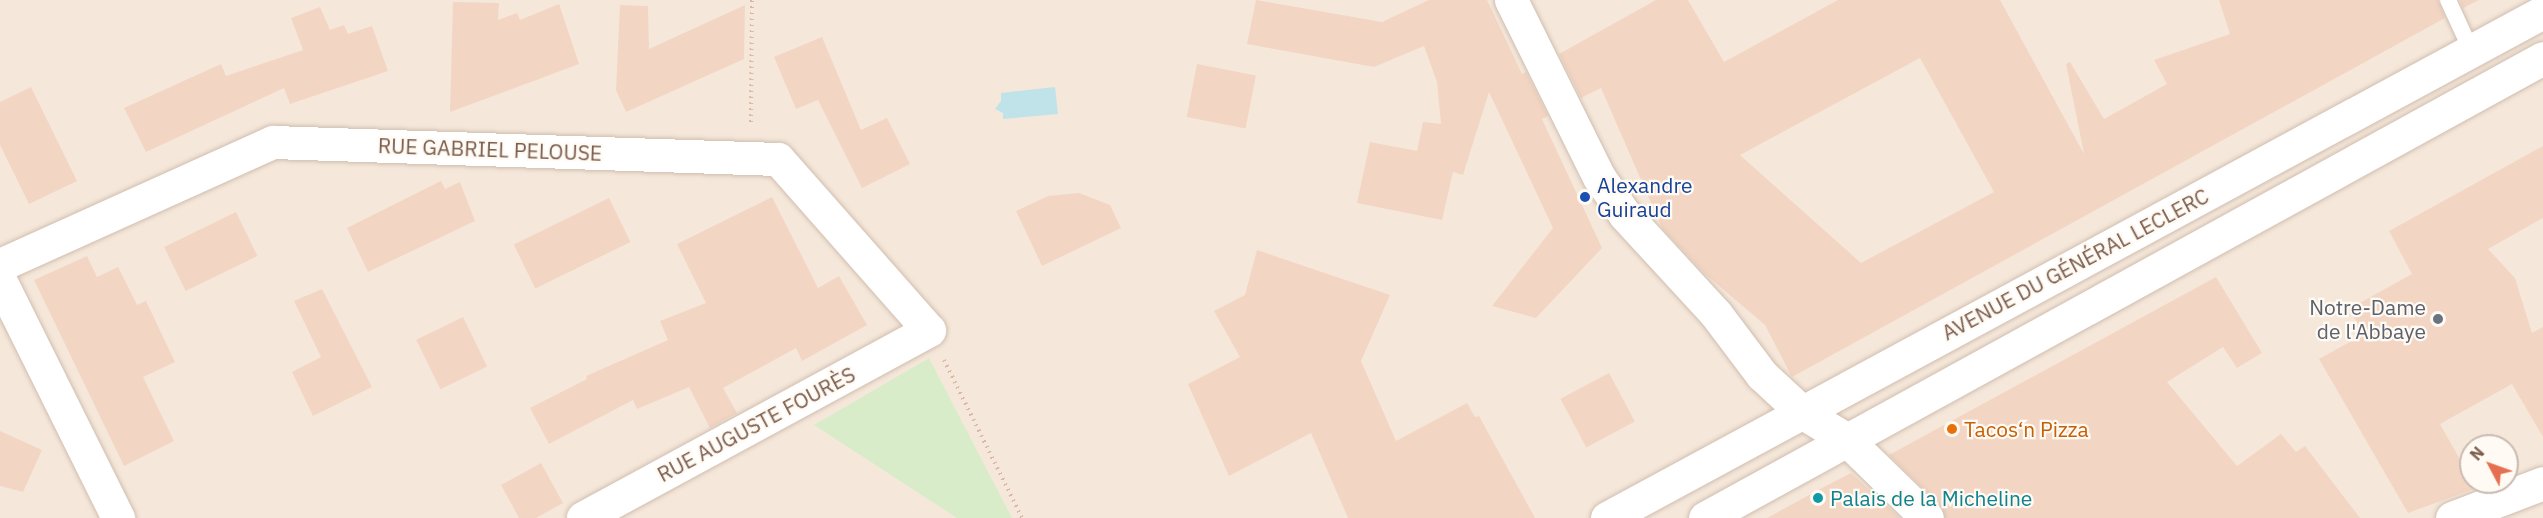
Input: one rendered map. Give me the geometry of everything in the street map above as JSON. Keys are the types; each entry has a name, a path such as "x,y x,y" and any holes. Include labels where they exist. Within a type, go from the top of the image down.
{"street":[{"path":"1511,0 1582,135 1599,177 1625,215 1716,314 1762,375 1803,413 1846,439 1927,518"},
{"name":"AVENUE DU GÉNÉRAL LECLERC","path":"1607,518 2543,12"},
{"name":"AVENUE DU GÉNÉRAL LECLERC","path":"1705,518 2543,58"},
{"name":"RUE GABRIEL PELOUSE","path":"0,265 273,142 751,157 778,159 929,330"},
{"path":"0,280 118,518"},
{"name":"RUE AUGUSTE FOURÈS","path":"583,518 929,330"},
{"path":"2452,518 2496,509 2543,483"}],"lane":[{"path":"2448,0 2471,50"}],"path":[{"path":"751,157 752,0"},
{"path":"929,330 1022,518"}],"shaded area":[{"path":"0,0 2543,0 2543,518 0,518"}],"green space":[{"path":"929,358 1012,518 957,518 814,425"}],"water":[{"path":"1055,87 1058,114 1003,119 1003,113 995,109 1001,101 1001,93"}],"building":[{"path":"1256,0 1382,22 1429,0 1487,0 1522,74 1526,72 1548,116 1542,119 1602,248 1536,318 1492,306 1553,228 1489,92 1463,175 1453,172 1442,220 1357,203 1370,142 1417,151 1423,122 1441,124 1437,82 1424,46 1374,67 1247,44"},
{"path":"1656,0 1688,0 1724,62 1838,0 2000,0 2084,154 2066,64 2070,62 2104,119 2167,84 2154,60 2230,34 2219,0 2438,0 2445,18 1792,377 1765,325 1704,273 1662,228 1601,88 1581,98 1559,54","holes":["1920,58 1994,192 1861,263 1740,155"]},
{"path":"2460,0 2479,0 2463,8"},
{"path":"453,2 499,3 498,20 517,13 520,20 559,4 579,64 450,112"},
{"path":"620,5 648,6 649,49 745,5 744,59 626,112 616,90"},
{"path":"320,7 330,30 344,25 348,34 372,26 388,71 290,104 284,88 146,152 124,108 221,64 226,76 303,50 291,18"},
{"path":"822,37 861,130 887,118 910,164 862,188 818,100 796,109 774,57"},
{"path":"1197,64 1256,75 1246,128 1187,117"},
{"path":"31,87 77,181 29,204 0,145 0,102"},
{"name":"Notre-Dame de l'Abbaye","path":"2543,146 2543,218 2488,249 2515,278 2532,333 2543,327 2543,437 2512,384 2440,424 2459,458 2460,494 2408,513 2319,359 2364,334 2349,309 2412,274 2389,231"},
{"path":"441,181 445,189 460,182 475,221 368,272 347,228"},
{"path":"1079,193 1110,205 1121,228 1042,266 1016,211 1048,196"},
{"path":"772,197 818,288 839,276 867,325 802,361 796,348 723,388 737,413 710,428 689,387 637,409 633,400 549,444 530,408 587,379 586,376 668,340 660,321 706,303 677,244"},
{"path":"609,198 630,242 535,289 514,244"},
{"path":"236,212 257,256 186,291 164,247"},
{"path":"1257,250 1390,295 1361,361 1396,441 1467,403 1475,417 1479,416 1535,518 1348,518 1311,433 1229,476 1188,384 1240,357 1214,311 1245,295"},
{"path":"87,256 97,277 118,267 137,305 146,301 175,362 143,377 174,441 124,466 34,280"},
{"path":"2216,277 2262,353 2237,368 2223,347 2167,382 2237,466 2281,434 2296,452 2305,446 2360,518 1945,518 1940,505 1889,455"},
{"path":"322,289 372,387 313,416 292,372 321,357 294,301"},
{"path":"463,317 487,366 440,389 416,340"},
{"path":"1609,373 1635,422 1586,447 1560,399"},
{"path":"0,431 42,450 23,492 0,486"},
{"path":"541,463 563,503 536,518 519,518 501,485"},
{"path":"1851,473 1900,518 1767,518 1822,488"}],"place":[{"name":"Alexandre Guiraud","path":"1585,197"},
{"name":"Notre-Dame de l'Abbaye","path":"2438,319"},
{"name":"Tacos‘n Pizza","path":"1952,429"},
{"name":"Palais de la Micheline","path":"1818,498"}]}
